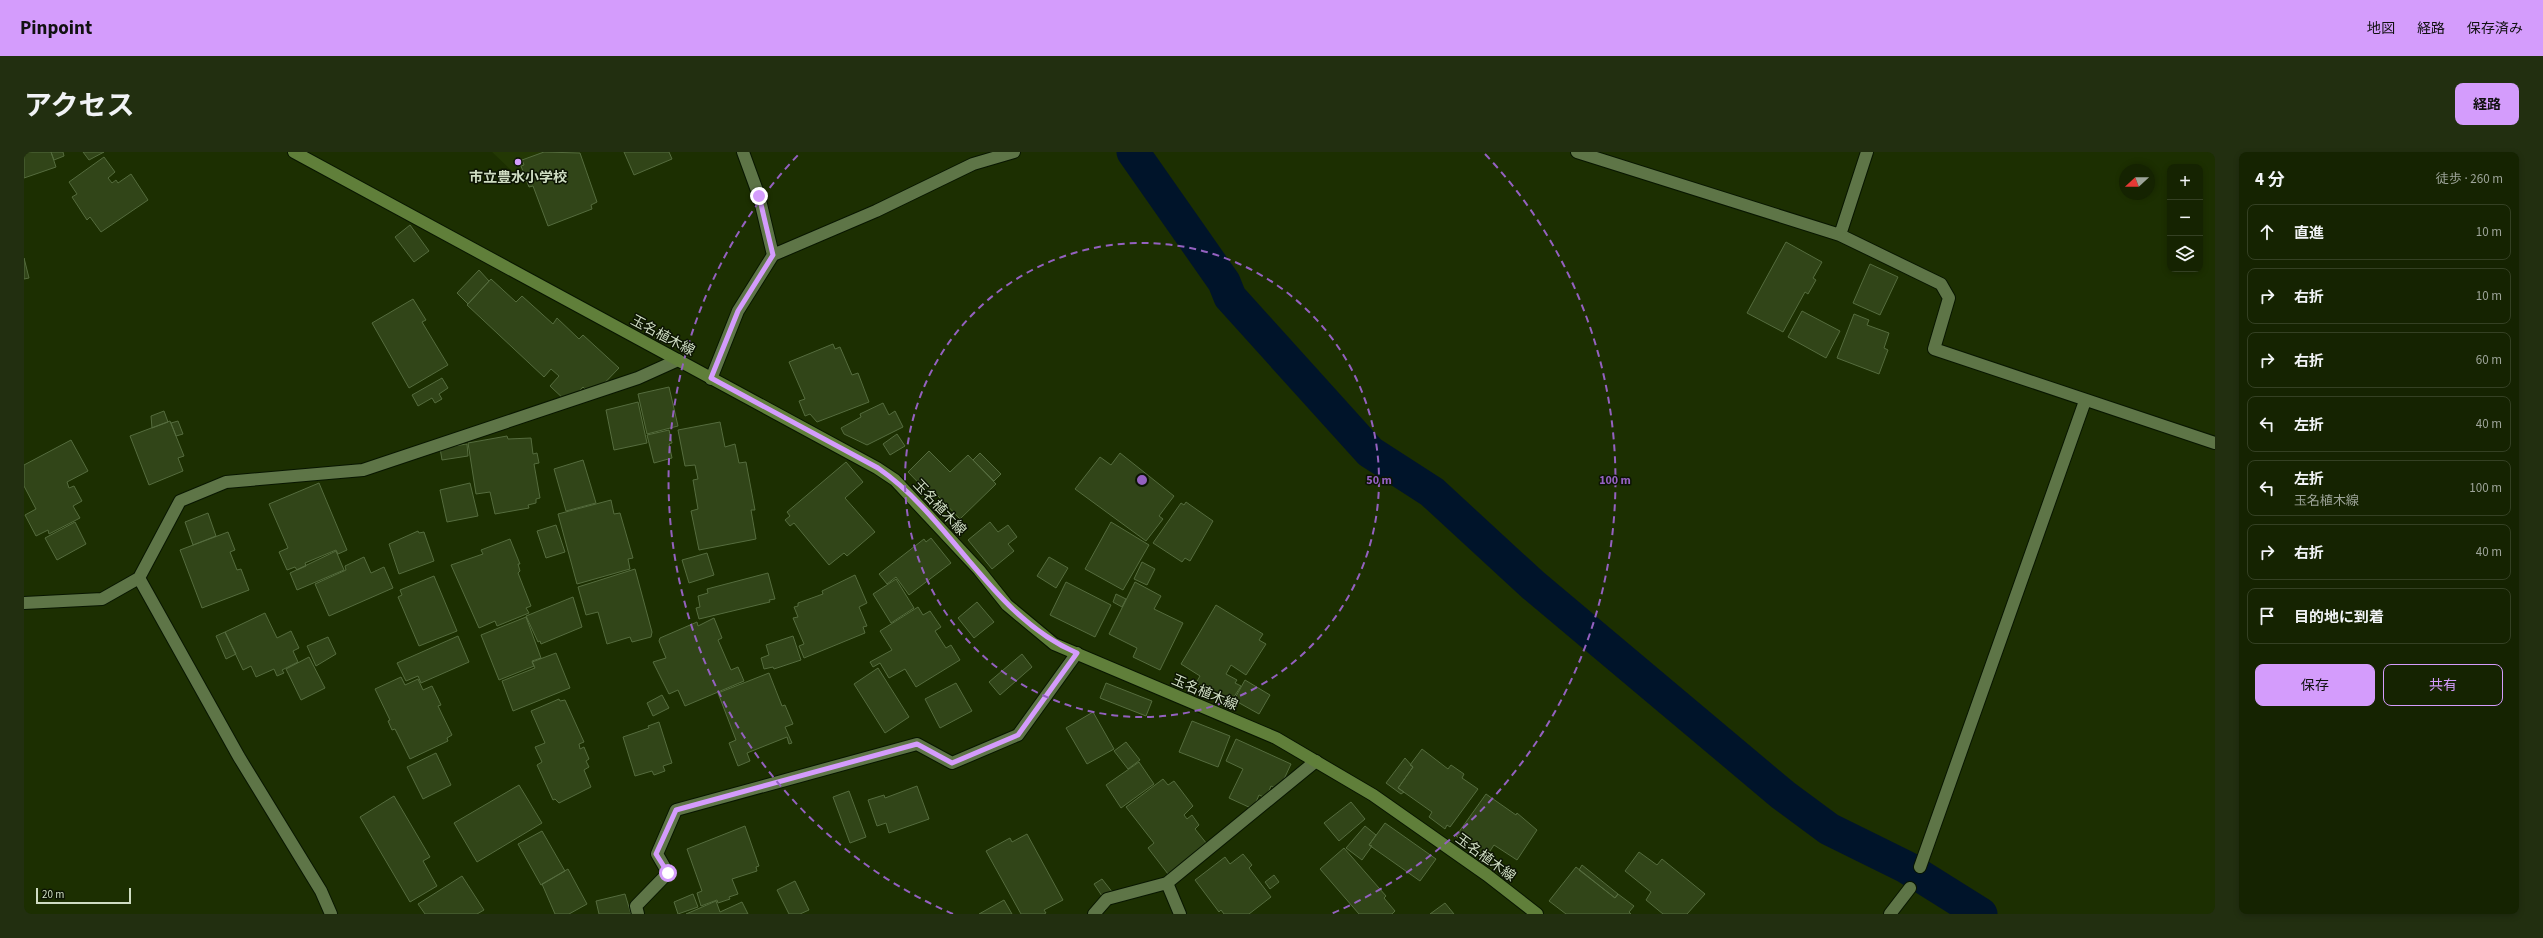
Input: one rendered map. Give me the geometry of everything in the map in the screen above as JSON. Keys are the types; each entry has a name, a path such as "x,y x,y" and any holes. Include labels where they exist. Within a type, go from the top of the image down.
{"main road":[{"name":"玉名植木線","path":"294,152 878,468 895,480 979,570 1007,605 1054,644 1276,738 1373,795 1487,875 1537,914"}],"street":[{"path":"743,152 759,196 773,255"},
{"path":"711,378 738,311 773,255 876,211 973,164 1014,152"},
{"path":"1577,152 1840,235 1941,284 1948,298 1934,349 2085,401 2215,443"},
{"path":"1840,235 1867,152"},
{"path":"24,603 102,599 139,578 180,501 226,482 363,470 638,378 678,360"},
{"path":"1920,867 2085,401"},
{"path":"139,578 239,757 321,891 331,914"},
{"path":"638,914 636,906 668,873 656,854 676,810 917,744 952,763 1018,735 1077,653"},
{"path":"1094,914 1107,899 1166,883 1316,761"},
{"path":"1166,883 1180,914"},
{"path":"1890,914 1910,888"}],"shaded area":[{"name":"市立豊水小学校","path":"492,152 553,152 513,172"}],"building":[{"path":"24,152 51,152 56,167 24,178"},
{"path":"51,152 63,152 64,156 54,160"},
{"path":"83,152 104,152 89,160"},
{"path":"544,152 580,153 597,202 591,205 592,209 548,226 533,186 529,187 521,166 524,165 522,160"},
{"path":"624,152 669,152 672,159 634,175"},
{"path":"104,157 115,172 108,178 112,183 116,180 118,183 131,174 148,200 101,232 90,217 87,220 72,197 77,194 69,182"},
{"path":"410,225 429,251 414,262 395,237"},
{"path":"1786,242 1822,262 1813,278 1816,280 1808,294 1805,292 1783,332 1747,313"},
{"path":"24,258 29,278 24,279"},
{"path":"1870,264 1898,277 1880,315 1853,303"},
{"path":"479,270 489,281 468,304 457,293"},
{"path":"491,279 516,302 522,296 553,324 557,318 579,339 583,335 619,368 592,396 583,387 568,403 550,386 559,376 551,369 544,377 467,305"},
{"path":"413,299 426,320 422,322 448,365 409,388 372,323"},
{"path":"1802,311 1840,331 1826,358 1788,337"},
{"path":"1854,314 1869,320 1867,325 1889,333 1884,348 1888,350 1879,374 1837,358"},
{"path":"833,344 835,349 840,347 852,375 858,373 869,402 817,422 810,414 805,416 799,401 805,399 789,362"},
{"path":"442,378 448,388 439,394 442,399 435,403 432,398 418,406 412,395"},
{"path":"669,387 678,426 647,434 638,394"},
{"path":"638,402 647,443 614,450 606,410"},
{"path":"883,403 889,415 895,411 903,427 867,445 844,434 841,428 861,417 860,414"},
{"path":"164,411 168,422 152,428 151,416"},
{"path":"170,421 184,456 178,458 183,471 149,485 130,436"},
{"path":"178,421 183,434 176,436 171,423"},
{"path":"720,422 725,447 735,444 739,463 746,462 755,510 751,510 756,539 699,550 691,511 698,509 693,480 698,479 695,465 685,466 678,430"},
{"path":"669,430 672,443 669,444 672,458 654,463 647,435"},
{"path":"897,434 905,446 890,455 883,444"},
{"path":"507,436 508,439 531,438 533,454 537,453 539,463 534,464 540,498 536,499 536,503 528,505 529,508 495,514 490,492 476,494 468,443"},
{"path":"71,440 88,471 67,482 69,488 74,486 82,501 73,506 80,518 49,534 48,530 36,536 25,515 36,509 24,486 24,465"},
{"path":"467,444 468,456 442,460 440,448"},
{"path":"929,451 950,472 968,455 996,484 960,519 937,495 933,498 908,472"},
{"path":"980,453 1001,474 994,481 973,460"},
{"path":"1120,453 1174,496 1159,516 1163,519 1146,541 1075,489 1100,457 1111,465"},
{"path":"583,460 596,503 566,511 554,469"},
{"path":"846,462 863,482 845,498 875,532 847,556 844,553 829,565 794,523 790,526 785,520 790,516 787,512"},
{"path":"319,483 347,550 338,554 336,550 305,563 306,566 297,570 295,567 287,570 279,552 288,548 269,504"},
{"path":"470,483 478,516 447,522 440,490"},
{"path":"611,500 614,514 620,513 633,558 628,559 630,569 577,584 558,514"},
{"path":"1186,502 1213,521 1190,561 1185,558 1182,562 1153,543 1181,503 1184,505"},
{"path":"208,513 216,536 193,545 185,522"},
{"path":"75,522 86,544 57,560 45,538"},
{"path":"990,522 998,532 1008,525 1017,537 1008,544 1014,551 992,569 968,540"},
{"path":"1111,522 1149,545 1123,590 1085,569"},
{"path":"556,525 565,552 546,558 537,531"},
{"path":"418,531 419,533 424,532 434,561 399,574 389,544"},
{"path":"228,532 235,550 230,552 237,570 241,569 249,590 202,608 180,550"},
{"path":"931,538 951,563 909,595 896,577 887,584 879,574 924,539 926,542"},
{"path":"510,539 520,564 518,564 520,571 518,573 531,606 526,608 529,613 497,626 495,621 479,628 451,565 483,554 481,550"},
{"path":"336,551 344,570 297,590 290,573"},
{"path":"707,553 714,575 689,583 682,560"},
{"path":"364,557 371,573 384,567 393,588 329,616 315,584 346,570 345,566"},
{"path":"1049,557 1068,568 1056,588 1037,576"},
{"path":"1142,562 1155,569 1147,585 1134,579"},
{"path":"635,569 652,632 651,637 632,642 630,637 607,644 598,612 586,615 578,587"},
{"path":"768,573 775,599 769,600 770,602 699,619 696,608 700,607 698,596 708,593 707,589"},
{"path":"855,575 867,603 859,607 867,626 863,627 865,633 804,658 799,646 804,644 793,618 798,617 794,607 798,606 798,603 823,594 822,591"},
{"path":"434,576 457,631 419,646 398,597 402,595 400,590"},
{"path":"896,579 914,608 891,623 873,594"},
{"path":"1066,582 1111,605 1095,637 1050,615"},
{"path":"1135,582 1161,596 1154,609 1183,623 1160,670 1133,657 1137,648 1109,634"},
{"path":"1116,594 1126,599 1122,607 1113,602"},
{"path":"573,597 582,627 541,644 540,641 538,642 526,616"},
{"path":"977,602 994,622 974,638 958,618"},
{"path":"1216,605 1263,634 1259,640 1266,644 1246,675 1231,665 1226,674 1237,680 1235,683 1241,686 1232,700 1226,696 1224,700 1196,683 1200,676 1181,664"},
{"path":"918,607 923,615 930,611 941,627 935,631 946,648 951,645 960,660 916,687 905,669 889,678 880,663 873,667 870,662 892,650 880,631"},
{"path":"265,613 277,638 291,631 299,648 293,651 298,662 282,670 284,673 277,676 274,669 256,677 251,666 243,670 225,632"},
{"path":"526,617 541,658 532,661 534,666 499,680 481,635"},
{"path":"714,618 722,638 718,640 731,670 738,667 744,681 685,706 678,690 669,694 653,662 666,658 659,641 660,638 697,622 698,626"},
{"path":"225,632 236,654 226,659 216,636"},
{"path":"458,636 469,662 421,683 418,676 406,681 397,663"},
{"path":"793,636 801,660 774,669 773,667 764,669 761,658 769,655 766,645"},
{"path":"328,637 336,654 316,666 307,646"},
{"path":"556,653 570,688 513,711 502,681 535,668 532,662"},
{"path":"1022,654 1032,667 1000,695 989,682"},
{"path":"309,657 325,688 301,700 286,669"},
{"path":"878,668 909,717 885,733 854,684"},
{"path":"769,673 782,706 785,705 793,724 785,727 792,743 789,744 787,737 747,753 750,761 738,766 729,743 736,740 718,693"},
{"path":"401,677 405,685 418,679 423,690 432,686 441,705 438,706 452,735 447,738 448,741 410,759 395,729 392,730 388,721 390,720 375,689"},
{"path":"1245,680 1270,695 1259,714 1234,700"},
{"path":"956,683 972,711 940,728 925,699"},
{"path":"1106,683 1152,701 1146,716 1100,698"},
{"path":"662,695 669,708 653,716 647,703"},
{"path":"559,699 560,701 565,700 584,742 579,744 580,749 584,747 589,759 586,761 589,767 584,770 591,787 559,803 555,799 553,800 537,765 542,762 535,747 545,743 531,711"},
{"path":"1093,712 1114,749 1087,764 1066,728"},
{"path":"1192,721 1230,736 1218,767 1179,752"},
{"path":"659,722 672,763 663,766 665,771 654,775 652,771 635,776 623,737 649,728 648,726"},
{"path":"1236,739 1291,764 1279,790 1271,786 1266,798 1259,795 1253,809 1229,798 1243,769 1226,761"},
{"path":"1126,742 1140,760 1128,769 1114,751"},
{"path":"1422,749 1448,769 1451,765 1464,774 1462,778 1478,789 1450,827 1447,825 1445,829 1429,817 1432,812 1398,788 1413,767 1410,765"},
{"path":"436,753 451,785 423,799 407,767"},
{"path":"1405,758 1413,767 1398,788 1404,792 1401,794 1386,783"},
{"path":"1139,762 1154,784 1121,808 1106,785"},
{"path":"1163,779 1168,785 1174,781 1193,806 1184,815 1187,819 1192,815 1199,825 1195,829 1207,844 1168,874 1148,848 1154,843 1126,807"},
{"path":"519,785 542,823 477,862 454,823"},
{"path":"917,786 929,819 889,833 886,823 877,826 868,800 884,795 885,798"},
{"path":"849,791 866,837 850,843 833,797"},
{"path":"1486,794 1516,815 1517,813 1537,830 1517,860 1494,845 1486,857 1456,836"},
{"path":"394,796 430,857 423,861 437,886 410,902 360,817"},
{"path":"1351,802 1365,819 1339,841 1324,823"},
{"path":"1385,823 1436,859 1420,881 1369,845"},
{"path":"745,826 759,866 756,867 757,871 732,879 738,894 729,897 730,899 718,903 717,900 701,906 697,893 702,891 687,849"},
{"path":"1365,826 1376,835 1369,845 1372,846 1362,860 1346,848"},
{"path":"542,831 565,871 541,885 518,844"},
{"path":"1027,834 1063,900 1044,910 1046,913 1044,914 1021,914 986,851 1010,838 1012,842"},
{"path":"1344,848 1386,896 1384,898 1395,911 1392,914 1359,914 1320,869"},
{"path":"1639,852 1657,865 1662,859 1705,894 1687,914 1663,914 1646,900 1651,892 1625,871"},
{"path":"1243,854 1252,865 1249,868 1271,897 1249,914 1224,914 1221,910 1219,912 1195,880 1225,857 1230,864"},
{"path":"1582,865 1618,894 1615,898 1579,870"},
{"path":"1576,867 1615,898 1618,894 1634,906 1629,912 1631,914 1566,914 1549,901"},
{"path":"568,869 587,904 569,914 555,914 542,884"},
{"path":"1274,875 1279,882 1270,889 1265,882"},
{"path":"462,876 484,910 477,914 425,914 418,904"},
{"path":"1102,879 1113,893 1104,899 1094,884"},
{"path":"795,881 809,910 800,914 789,914 777,890"},
{"path":"625,894 631,914 599,914 596,901"},
{"path":"693,894 698,907 678,914 674,902"},
{"path":"1004,900 1012,914 979,914"},
{"path":"716,901 720,912 742,902 748,914 686,914"},
{"path":"1445,903 1454,914 1430,914"}],"waterway":[{"path":"1133,152 1224,282 1230,297 1370,452 1432,492 1533,585 1783,795 1829,829 1906,867 1981,914"}],"place":[{"name":"市立豊水小学校","path":"518,162"}],"route":[{"path":"668,873 656,854 676,810 917,744 952,763 1018,735 1077,653 1054,644 1007,605 979,570 895,480 878,468 711,378 738,311 773,255 759,196"}]}
